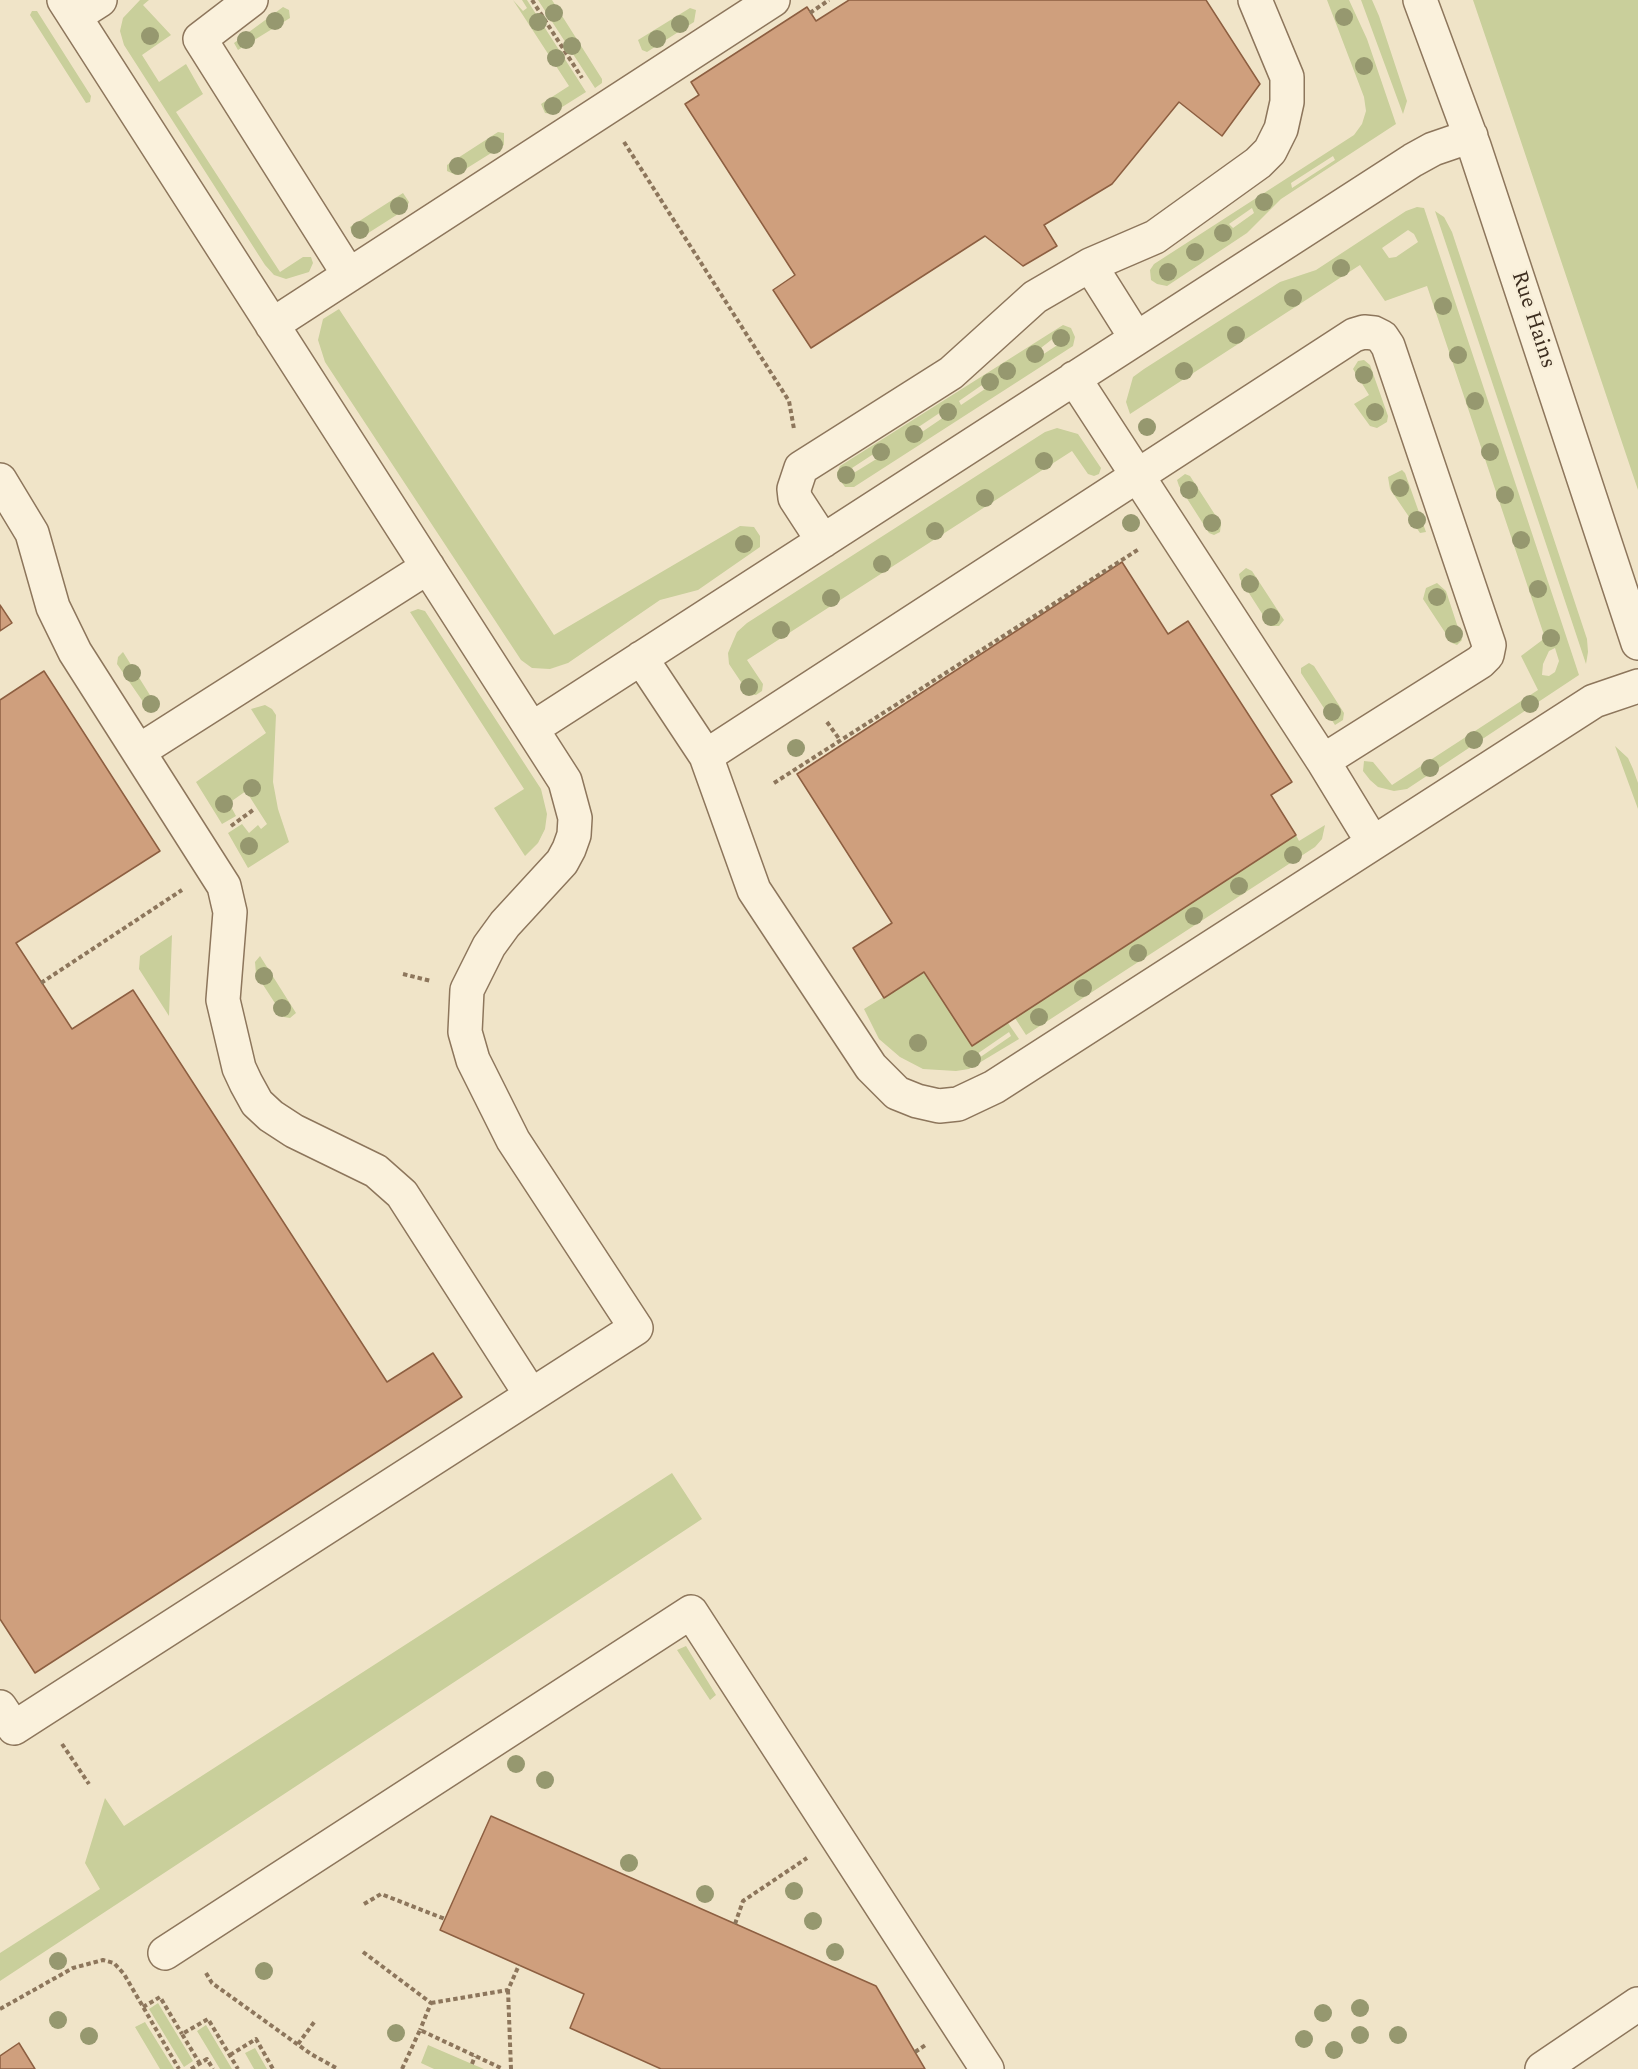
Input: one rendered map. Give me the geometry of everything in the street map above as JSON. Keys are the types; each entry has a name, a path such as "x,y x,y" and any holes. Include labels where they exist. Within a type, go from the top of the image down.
{"street":[{"path":"251,0 200,39 348,275"},
{"path":"272,325 773,0"},
{"path":"823,541 795,498 794,489 801,468 951,374 1035,297 1090,266 1155,237 1258,163 1270,151 1281,129 1287,102 1287,77 1255,0"},
{"name":"Rue Hains","path":"1420,0 1471,136 1638,643"},
{"path":"0,1707 14,1728 636,1328 513,1140 473,1060 465,1032 467,990 489,946 505,924 562,862 574,836 575,818 570,794 557,766 533,728 272,325 80,5"},
{"path":"533,728 1413,160 1433,149 1471,136"},
{"path":"1090,266 1136,338"},
{"path":"706,756 1354,335 1364,332 1374,333 1388,346 1489,645 1487,655 1480,662 1323,761"},
{"path":"1074,378 1323,761 1373,843"},
{"path":"0,480 32,533 58,620 75,652 224,886 230,912 223,1000 238,1068 251,1093 271,1116 294,1131 376,1171 396,1188 412,1207 531,1395"},
{"path":"139,751 428,567"},
{"path":"641,658 706,756 754,890 871,1067 897,1093 939,1106 958,1104 994,1087 1594,701 1638,686"},
{"path":"165,1953 691,1612 987,2069"},
{"path":"1542,2069 1638,2004"}],"path":[{"path":"532,0 583,79"},
{"path":"618,133 789,401 801,468"},
{"path":"774,783 1145,545"},
{"path":"225,829 253,810"},
{"path":"42,983 182,890"},
{"path":"735,1923 743,1901 808,1857"},
{"path":"364,1904 381,1894 445,1919"},
{"path":"363,1952 431,2003 508,1990"},
{"path":"0,2009 73,1968 103,1960 114,1964 124,1974 179,2069"},
{"path":"511,2069 508,1990 519,1965"},
{"path":"212,1983 298,2044 338,2069"},
{"path":"143,2007 160,1997 200,2064"},
{"path":"402,2069 431,2003"},
{"path":"182,2034 208,2019 238,2069"},
{"path":"298,2044 315,2021"},
{"path":"420,2030 503,2069"},
{"path":"230,2055 256,2039 273,2069"},
{"path":"915,2052 929,2043"},
{"path":"472,2064 476,2056"},
{"path":"191,2069 207,2059 213,2069"}],"green space":[{"path":"140,0 149,0 143,5 171,35 142,55 159,82 186,64 203,94 176,112 280,272 303,257 311,257 313,263 309,272 286,279 274,275 265,265 124,45 120,31 123,18"},
{"path":"513,0 523,11 527,8 522,0 527,0 586,92 551,114 545,113 541,104 569,86"},
{"path":"538,0 552,0 602,79 602,83 595,88"},
{"path":"1327,0 1349,0 1367,39 1396,124 1281,199 1247,233 1167,286 1151,280 1150,270 1154,264 1354,135 1362,124 1366,111 1364,97","holes":["1333,156 1335,160 1292,188 1291,183","1252,208 1254,213 1233,228 1229,224"]},
{"path":"1361,0 1372,0 1379,16 1407,101 1403,114"},
{"path":"1473,0 1638,0 1638,490 1507,100"},
{"path":"283,7 289,10 290,18 238,50 234,43"},
{"path":"690,8 696,10 694,22 647,52 642,50 638,40"},
{"path":"32,11 37,11 91,96 90,102 86,103 30,15"},
{"path":"498,132 504,133 504,145 456,175 447,171 447,165"},
{"path":"403,193 409,202 406,209 362,237 352,233 350,227"},
{"path":"1417,207 1424,208 1579,675 1407,789 1394,791 1378,787 1370,780 1363,771 1364,761 1373,762 1392,785 1538,690 1521,656 1545,638 1427,286 1385,301 1360,265 1130,414 1126,402 1133,377 1144,369 1280,282 1316,270 1406,211","holes":["1408,230 1414,234 1418,242 1396,257 1389,258 1382,248","1555,648 1559,661 1555,672 1549,676 1542,675 1543,664 1549,651"]},
{"path":"1435,211 1444,217 1452,232 1587,639 1586,664"},
{"path":"339,309 554,635 740,526 754,527 760,536 760,547 698,590 660,600 568,663 550,669 532,668 521,660 325,362 318,340 323,319"},
{"path":"1063,325 1071,328 1075,337 1073,346 854,487 845,487 840,480 837,473 840,466","holes":["1055,337 1059,344 1039,357 1037,351","982,385 985,389 961,405 959,401","941,412 944,417 919,434 917,428","875,453 878,458 852,474 849,470"]},
{"path":"1364,360 1370,365 1388,416 1387,422 1377,428 1370,426 1354,404 1369,395 1353,369 1358,361"},
{"path":"1057,428 1078,434 1101,468 1099,474 1094,476 1088,474 1072,451 747,660 763,684 762,691 756,695 749,694 729,664 728,653 737,632 747,623 1045,432"},
{"path":"1402,470 1426,532 1420,533 1390,489 1388,477"},
{"path":"1185,474 1190,476 1221,524 1220,532 1214,535 1209,533 1179,486 1177,480"},
{"path":"1246,568 1252,571 1284,620 1279,626 1270,626 1240,579 1239,574"},
{"path":"1437,583 1446,591 1462,640 1457,645 1452,643 1423,599 1426,588"},
{"path":"418,609 425,611 541,789 547,814 545,829 538,843 525,856 494,808 524,789 410,612"},
{"path":"123,652 158,708 148,709 117,664 118,657"},
{"path":"1309,663 1314,666 1344,713 1343,720 1335,725 1301,673 1301,668"},
{"path":"265,705 276,715 273,782 278,809 289,842 248,868 228,833 242,824 249,833 258,825 261,829 267,824 246,791 229,803 236,816 222,824 196,782 266,733 251,709"},
{"path":"1615,746 1628,758 1633,769 1638,783 1638,809"},
{"path":"1325,825 1322,839 1315,847 1026,1035 1015,1018 1296,835 1299,841"},
{"path":"172,935 169,1016 139,969 140,956"},
{"path":"260,956 296,1013 290,1018 284,1017 256,974 255,962"},
{"path":"924,972 972,1046 1008,1023 1019,1039 969,1069 956,1071 923,1069 900,1057 879,1039 864,1009","holes":["1009,1032 1011,1036 979,1058 977,1054"]},
{"path":"672,1473 702,1519 0,1981 0,1953 100,1889 85,1863 105,1798 124,1826"},
{"path":"686,1646 716,1695 710,1700 677,1650"},
{"path":"158,2003 193,2061 184,2067 149,2009"},
{"path":"145,2022 174,2069 160,2069 135,2027"},
{"path":"206,2025 232,2069 220,2069 197,2031"},
{"path":"428,2045 484,2069 434,2069 421,2063"},
{"path":"255,2048 267,2069 254,2069 245,2053"}],"building":[{"path":"849,0 1206,0 1260,84 1222,136 1179,102 1112,184 1044,225 1057,246 1023,266 985,236 811,348 773,290 795,275 685,104 699,95 691,82 807,7 816,21"},
{"path":"1122,562 1168,634 1188,621 1292,782 1271,795 1296,835 972,1046 924,972 884,998 853,948 892,923 797,774"},
{"path":"0,605 12,623 0,631"},
{"path":"44,671 160,851 16,943 72,1029 133,990 387,1382 433,1353 462,1397 35,1673 0,1619 0,700"},
{"path":"491,1816 876,1986 925,2069 661,2069 570,2028 584,1994 440,1930"},
{"path":"19,2043 35,2069 0,2069 0,2056"}]}
